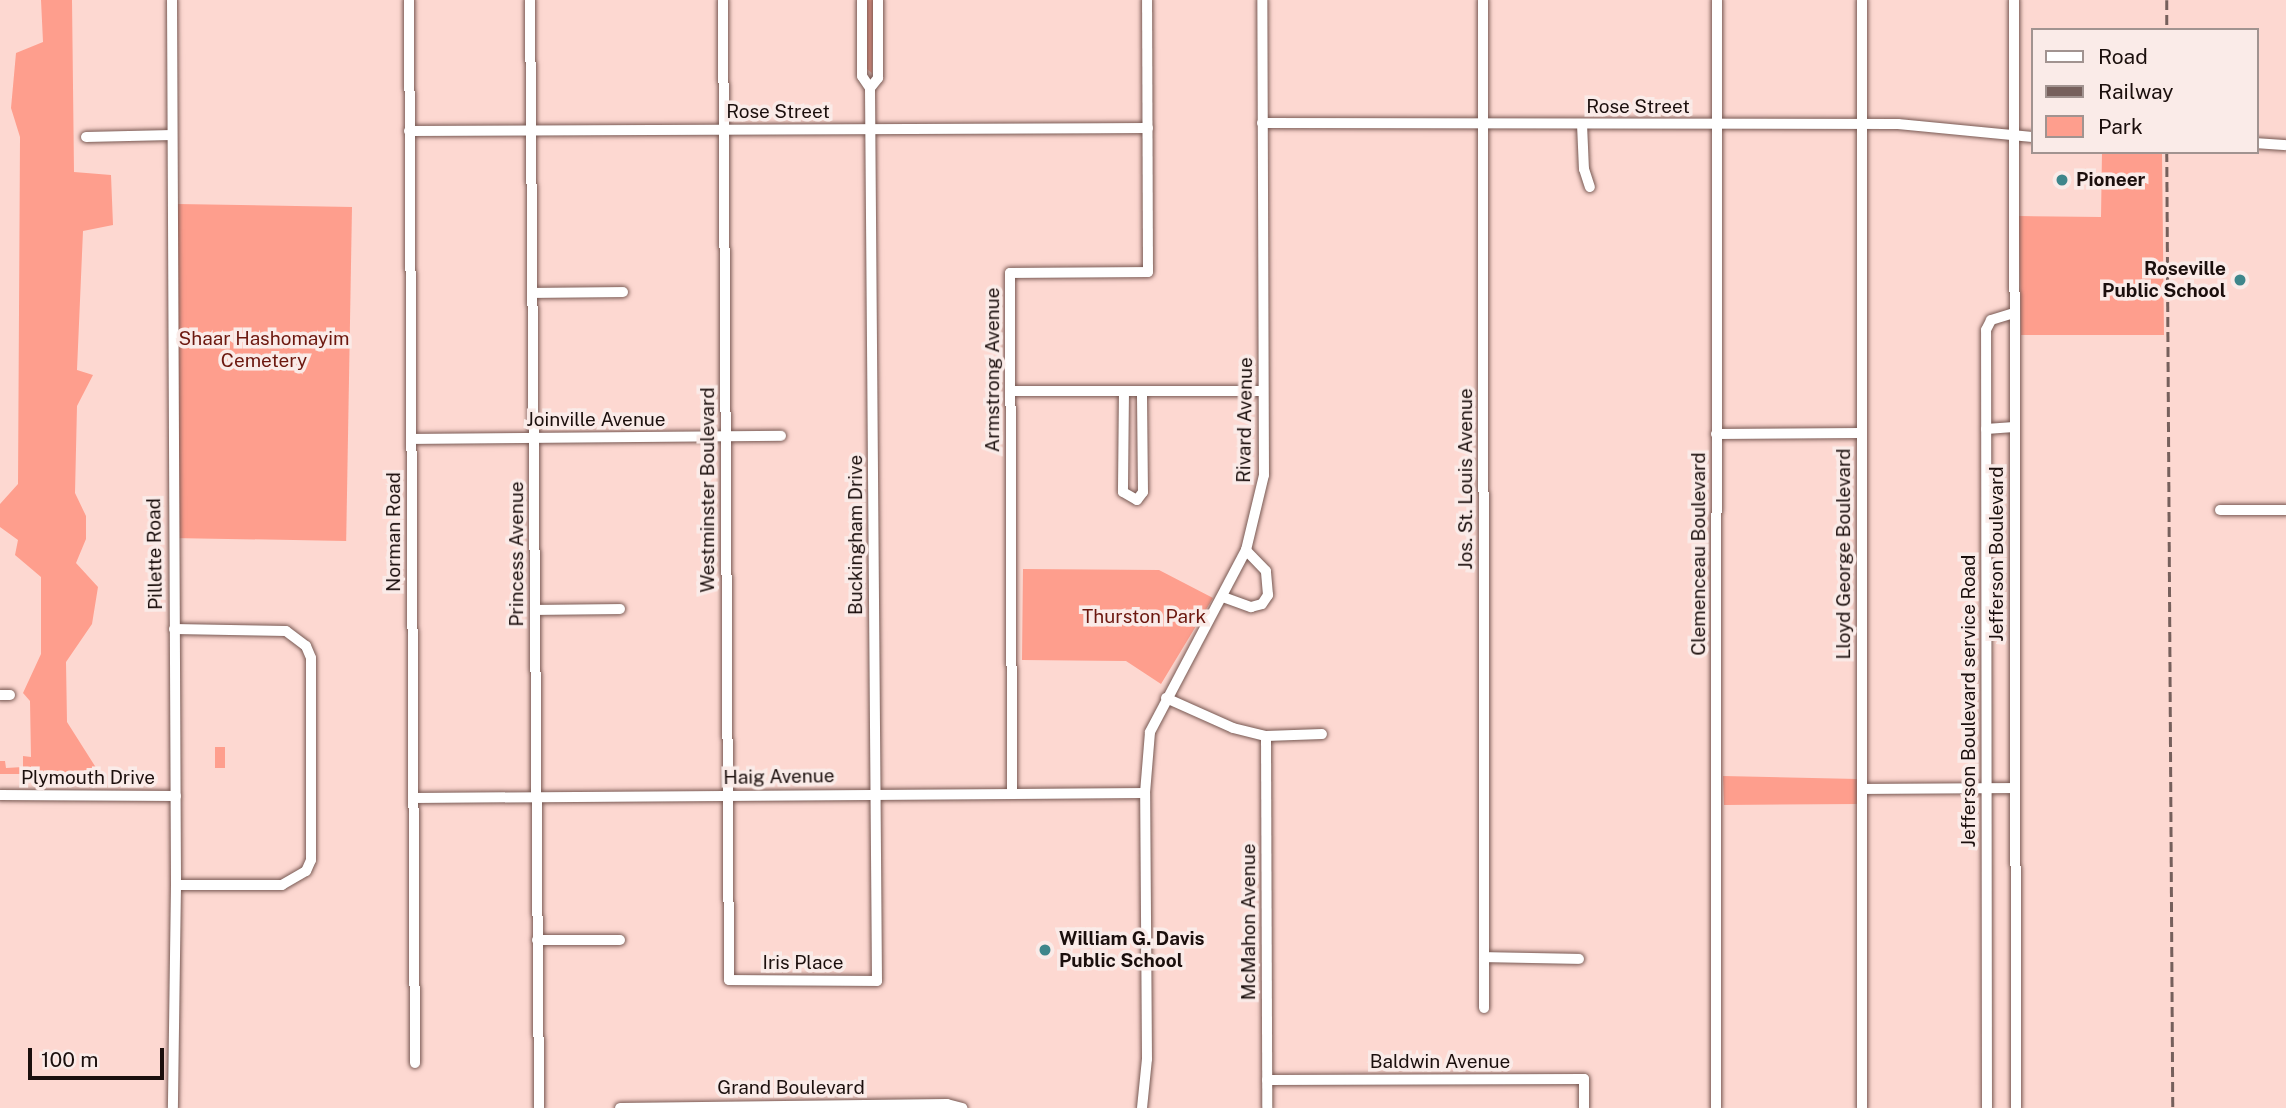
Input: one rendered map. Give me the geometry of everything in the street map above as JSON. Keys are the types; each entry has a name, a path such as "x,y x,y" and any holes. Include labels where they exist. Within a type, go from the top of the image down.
{"street":[{"name":"Pillette Road","path":"172,0 176,796 173,1108"},
{"name":"Norman Road","path":"409,0 415,1063"},
{"name":"Princess Avenue","path":"530,0 538,1108"},
{"name":"Westminster Boulevard","path":"723,0 729,980"},
{"name":"Buckingham Drive","path":"862,0 862,76 870,88 877,981"},
{"name":"Buckingham Drive","path":"870,88 878,78 878,0"},
{"name":"Armstrong Avenue","path":"1012,794 1010,273 1148,272 1147,0"},
{"name":"Rivard Avenue","path":"1142,1108 1147,1059 1145,793 1150,732 1246,550 1264,475 1262,0"},
{"name":"Jos. St. Louis Avenue","path":"1483,0 1484,1007"},
{"name":"Clemenceau Boulevard","path":"1716,1108 1717,0"},
{"name":"Lloyd George Boulevard","path":"1862,0 1862,1108"},
{"name":"Jefferson Boulevard","path":"2014,0 2016,1108"},
{"name":"Rose Street","path":"1262,123 1861,124 1941,127 2030,137"},
{"path":"1582,124 1584,169 1590,187"},
{"name":"Rose Street","path":"409,131 1148,128"},
{"path":"86,137 172,135"},
{"path":"2258,143 2286,145"},
{"path":"532,293 623,292"},
{"name":"Jefferson Boulevard service Road","path":"1987,1108 1986,330 1991,320 2014,313"},
{"path":"1010,391 1264,391"},
{"path":"1124,391 1122,492 1138,500 1143,492 1142,391"},
{"path":"1986,429 2014,427"},
{"path":"1716,434 1861,433"},
{"name":"Joinville Avenue","path":"411,439 780,436"},
{"path":"2220,510 2286,510"},
{"path":"1223,597 1251,607 1262,604 1268,595 1266,571 1246,550"},
{"path":"535,610 620,609"},
{"path":"174,629 286,631 306,646 311,658 311,860 306,871 282,885 176,885"},
{"path":"1167,698 1233,728 1266,736 1322,734"},
{"name":"McMahon Avenue","path":"1266,736 1268,1108"},
{"path":"1862,789 2015,788"},
{"name":"Haig Avenue","path":"413,798 1145,793"},
{"name":"Plymouth Drive","path":"0,794 176,796"},
{"path":"537,940 620,940"},
{"path":"1484,957 1579,959"},
{"name":"Iris Place","path":"729,980 877,981"},
{"name":"Baldwin Avenue","path":"1267,1080 1584,1079 1584,1108"},
{"name":"Grand Boulevard","path":"620,1108 962,1108"}],"green space":[{"path":"41,0 72,0 74,172 111,175 113,225 83,231 77,370 93,375 77,406 75,493 86,516 86,539 76,563 98,587 92,624 66,662 67,722 100,774 0,774 0,761 5,761 6,768 23,767 23,756 31,757 30,701 23,693 41,654 41,577 15,555 18,540 0,527 0,504 18,484 20,137 11,108 16,53 43,42"},
{"path":"866,0 874,0 872,73 867,69"},
{"path":"2102,154 2162,154 2164,335 2021,335 2019,216 2101,217"},
{"name":"Shaar Hashomayim Cemetery","path":"177,204 352,207 346,541 171,538"},
{"name":"Thurston Park","path":"1023,569 1159,570 1213,598 1161,684 1126,661 1022,660"},
{"path":"215,747 225,747 225,768 215,768"},
{"path":"1723,776 1858,779 1858,804 1724,805"}],"railway":[{"path":"2167,0 2167,28"},
{"path":"2167,154 2173,1108"}],"place":[{"name":"Pioneer","path":"2062,180"},
{"name":"Roseville Public School","path":"2240,280"},
{"name":"William G. Davis Public School","path":"1045,950"}]}
